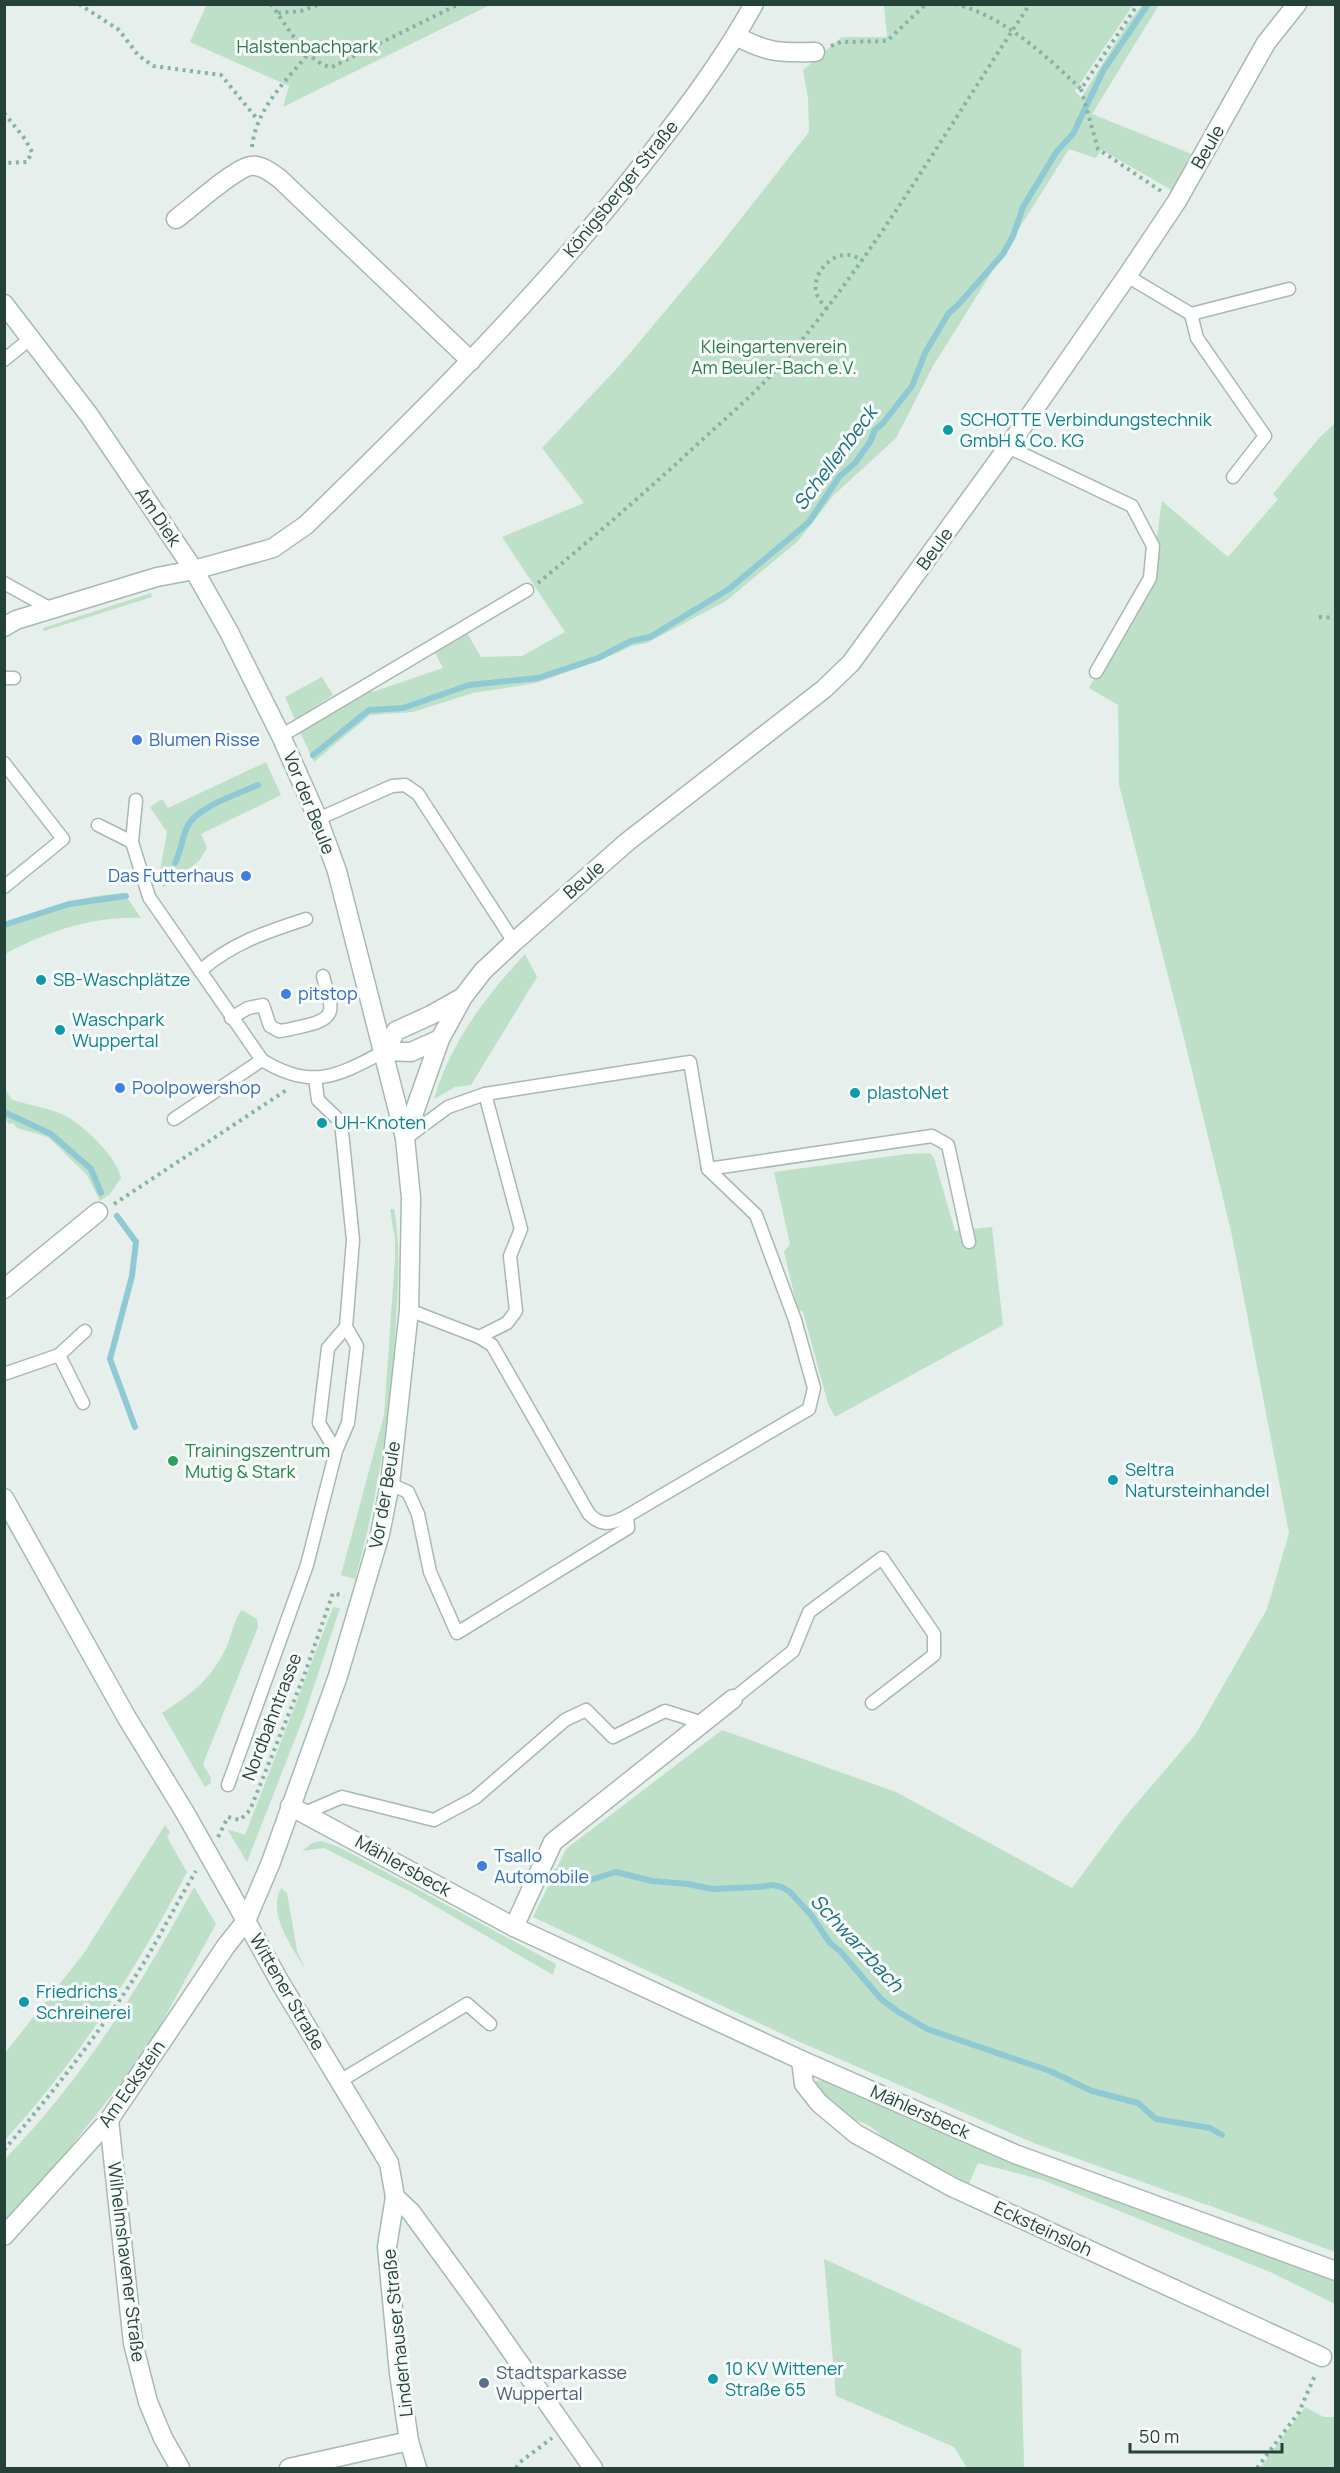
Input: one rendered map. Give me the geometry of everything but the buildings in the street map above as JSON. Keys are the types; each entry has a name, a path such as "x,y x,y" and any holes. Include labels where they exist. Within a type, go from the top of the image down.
{"street":[{"name":"Königsberger Straße","path":"194,570 273,548 289,538 306,525 471,361 520,311 603,215 690,103 736,36 754,4"},
{"name":"Beule","path":"405,1138 440,1039 463,997 483,971 627,842 824,689 851,663 1008,447 1127,276 1177,201 1266,43 1297,4"},
{"path":"736,36 760,49 789,53 815,52"},
{"path":"177,219 234,175 250,166 266,169 280,179 471,361"},
{"name":"Am Diek","path":"4,304 89,414 194,570 157,577 16,620 4,627"},
{"name":"Vor der Beule","path":"194,570 281,736 318,819 345,898 385,1051 405,1138 411,1198 409,1310 390,1484 362,1600 298,1809 246,1921"},
{"name":"Beule","path":"385,1051 396,1031 463,997"},
{"path":"385,1051 411,1052 440,1039"},
{"path":"4,1289 98,1212"},
{"name":"Wittener Straße","path":"4,1498 127,1718 184,1811 389,2163 395,2197"},
{"path":"514,1928 553,1842 732,1699"},
{"name":"Mählersbeck","path":"298,1809 514,1928 801,2060 1015,2154 1335,2271"},
{"name":"Am Eckstein","path":"4,2236 109,2120 226,1946 246,1921"},
{"name":"Ecksteinsloh","path":"801,2060 804,2084 819,2103 856,2134 952,2187 1322,2357"},
{"name":"Wilhelmshavener Straße","path":"109,2120 133,2343 148,2402 163,2438 180,2469"},
{"path":"395,2197 411,2212 593,2469"},
{"name":"Linderhauser Straße","path":"395,2197 387,2247 399,2373 409,2441 417,2469"},
{"path":"289,2469 324,2465 409,2441"}],"lane":[{"path":"1127,276 1191,314 1289,289"},
{"path":"1191,314 1197,338 1265,436 1233,477"},
{"path":"4,360 31,338"},
{"path":"1008,447 1132,506 1153,546 1150,578 1096,672"},
{"path":"4,584 51,609"},
{"path":"281,736 527,590"},
{"path":"4,764 63,839 4,887"},
{"path":"318,819 392,786 405,785 418,794 514,942"},
{"path":"136,800 132,842 149,897 262,1060 276,1069 299,1077 315,1078 348,1071 385,1051"},
{"path":"98,825 132,842"},
{"path":"200,971 219,956 255,936 306,919"},
{"path":"231,1018 248,1008 263,1005 270,1026 279,1031 323,1022 329,1016 331,1008 323,976"},
{"path":"174,1119 262,1060"},
{"path":"405,1138 448,1107 485,1094 690,1062 708,1168 756,1215 795,1320 814,1388 808,1409 610,1524 596,1521 589,1514 492,1345 479,1337 409,1310"},
{"path":"228,1785 307,1565 336,1451 348,1423 357,1346 346,1328 353,1240 341,1122 318,1100 315,1078"},
{"path":"479,1337 507,1323 516,1311 510,1256 521,1228 485,1094"},
{"path":"708,1168 932,1136 948,1145 969,1242"},
{"path":"336,1451 319,1423 328,1348 346,1328"},
{"path":"4,1374 59,1355 85,1331"},
{"path":"59,1355 83,1403"},
{"path":"390,1484 408,1492 418,1514 430,1572 457,1634 628,1528 627,1516"},
{"path":"732,1699 793,1651 809,1612 882,1558 934,1634 934,1655 872,1703"},
{"path":"298,1809 342,1797 434,1820 475,1798 565,1720 586,1710 613,1737 665,1711 703,1723"},
{"path":"340,2081 467,2004 490,2024"}],"path":[{"path":"79,4 119,30 138,55 153,66 221,75 258,120"},
{"path":"271,4 308,54 324,67 332,67 459,4"},
{"path":"278,13 301,11 320,4"},
{"path":"815,52 841,42 887,41 927,4"},
{"path":"955,4 986,16 1012,32 1056,65 1081,89 1098,149 1177,201"},
{"path":"527,590 622,513 758,388 791,353 827,309 862,260 1030,4"},
{"path":"1081,89 1138,4"},
{"path":"250,166 258,120 269,102 308,54"},
{"path":"4,113 25,139 32,152 27,162 4,163"},
{"path":"827,309 818,297 815,284 820,271 831,260 843,254 854,255 862,260"},
{"path":"1319,617 1335,618"},
{"path":"98,1212 120,1201 283,1094 299,1077"},
{"name":"Nordbahntrasse","path":"221,1831 228,1817 240,1820 250,1810 333,1593"},
{"path":"4,2150 51,2095 97,2034 162,1933 190,1882"},
{"path":"1257,2469 1299,2412 1322,2357"},
{"path":"516,2469 519,2463 565,2429"}],"green space":[{"name":"Halstenbachpark","path":"207,4 490,5 283,107 289,86 190,42"},
{"name":"Kleingartenverein Am Beuler-Bach e.V.","path":"884,5 1133,5 1075,91 1081,98 1126,26 1142,5 1159,5 1092,114 1194,155 1173,191 1102,150 1095,158 1069,149 933,366 896,438 834,495 798,541 726,601 647,643 632,646 601,660 536,683 473,693 413,712 370,715 314,762 299,730 364,688 372,692 443,668 434,651 467,633 481,657 522,656 565,632 502,537 584,503 542,448 620,365 717,249 809,132 808,98 803,70 842,37 887,37"},
{"path":"1335,423 1335,2252 1208,2205 1212,2197 1207,2205 1036,2144 793,2039 533,1917 566,1849 722,1730 896,1792 1072,1888 1124,1818 1195,1735 1267,1609 1289,1533 1231,1231 1119,785 1118,705 1089,688 1151,577 1162,501 1228,557 1278,499 1273,494 1319,438"},
{"path":"151,593 152,597 44,631 43,628"},
{"path":"322,677 333,695 295,720 285,697"},
{"path":"266,762 281,795 201,834 207,848 199,861 163,888 160,871 167,832 150,807 162,799 168,808"},
{"path":"124,893 141,918 105,920 70,927 53,932 5,954 5,922 49,907"},
{"path":"525,954 537,977 471,1085 455,1087 434,1099 449,1059 471,1021"},
{"path":"4,1088 12,1100 66,1116 99,1143 114,1161 121,1178 110,1194 100,1201 87,1175 48,1137 17,1128 13,1123 9,1124 5,1119"},
{"path":"930,1153 934,1158 955,1231 992,1227 1003,1325 835,1417 828,1404 803,1312 798,1310 784,1252 790,1244 774,1172"},
{"path":"390,1209 394,1209 398,1237 396,1323 391,1388 383,1452 371,1516 355,1579 341,1575 384,1415 395,1259 395,1240"},
{"path":"333,1607 340,1608 304,1716 247,1862 227,1829 245,1835"},
{"path":"242,1610 257,1619 258,1627 203,1764 211,1778 210,1784 205,1787 162,1713 191,1693 213,1669 226,1648"},
{"path":"165,1825 170,1832 167,1837 187,1872 148,1944 105,2012 57,2078 5,2140 5,2053 84,1953"},
{"path":"322,1841 341,1848 556,1964 553,1975 411,1892 324,1848 302,1851 312,1843"},
{"path":"194,1887 216,1924 150,2044 40,2185 5,2222 5,2159 60,2097 109,2030 132,1995"},
{"path":"281,1888 287,1893 297,1950 305,1969 279,1919 277,1898"},
{"path":"826,2080 1335,2280 1335,2304 1270,2272 1043,2180 978,2163 967,2188 958,2178 887,2143 864,2123 846,2121 814,2087 816,2081"},
{"path":"824,2259 1021,2349 1024,2468 967,2468 954,2447 836,2396"},
{"path":"1305,2407 1324,2417 1335,2417 1335,2468 1260,2468"}],"waterway":[{"name":"Schellenbeck","path":"313,755 369,710 403,708 469,685 538,678 598,658 631,641 650,637 729,589 809,522 839,477 855,463 870,442 875,430 912,386 925,353 948,314 1003,254 1013,236 1023,207 1057,151 1073,134 1103,71 1148,4"},
{"name":"Schellenbeck","path":"175,863 187,827 199,813 258,785"},
{"name":"Schellenbeck","path":"4,925 69,904 126,896"},
{"name":"Schwarzbach","path":"4,1112 51,1134 91,1169 101,1193"},
{"name":"Schwarzbach","path":"117,1216 136,1242 132,1276 110,1359 135,1427"},
{"name":"Schwarzbach","path":"556,1872 572,1878 590,1880 616,1872 652,1881 712,1889 772,1885 782,1887 790,1892 811,1915 830,1943 840,1951 881,1999 927,2029 1050,2071 1092,2091 1138,2103 1156,2119 1210,2128 1222,2135"}],"place":[{"name":"SCHOTTE Verbindungstechnik GmbH & Co. KG","path":"948,430"},
{"name":"Blumen Risse","path":"137,740"},
{"name":"Das Futterhaus","path":"246,876"},
{"name":"SB-Waschplätze","path":"41,980"},
{"name":"pitstop","path":"286,994"},
{"name":"Waschpark Wuppertal","path":"60,1030"},
{"name":"Poolpowershop","path":"120,1088"},
{"name":"plastoNet","path":"855,1093"},
{"name":"UH-Knoten","path":"322,1123"},
{"name":"Trainingszentrum Mutig & Stark","path":"173,1461"},
{"name":"Seltra Natursteinhandel","path":"1113,1480"},
{"name":"Tsallo Automobile","path":"482,1866"},
{"name":"Friedrichs Schreinerei","path":"24,2002"},
{"name":"10 KV Wittener Straße 65","path":"713,2379"},
{"name":"Stadtsparkasse Wuppertal","path":"484,2383"}]}
